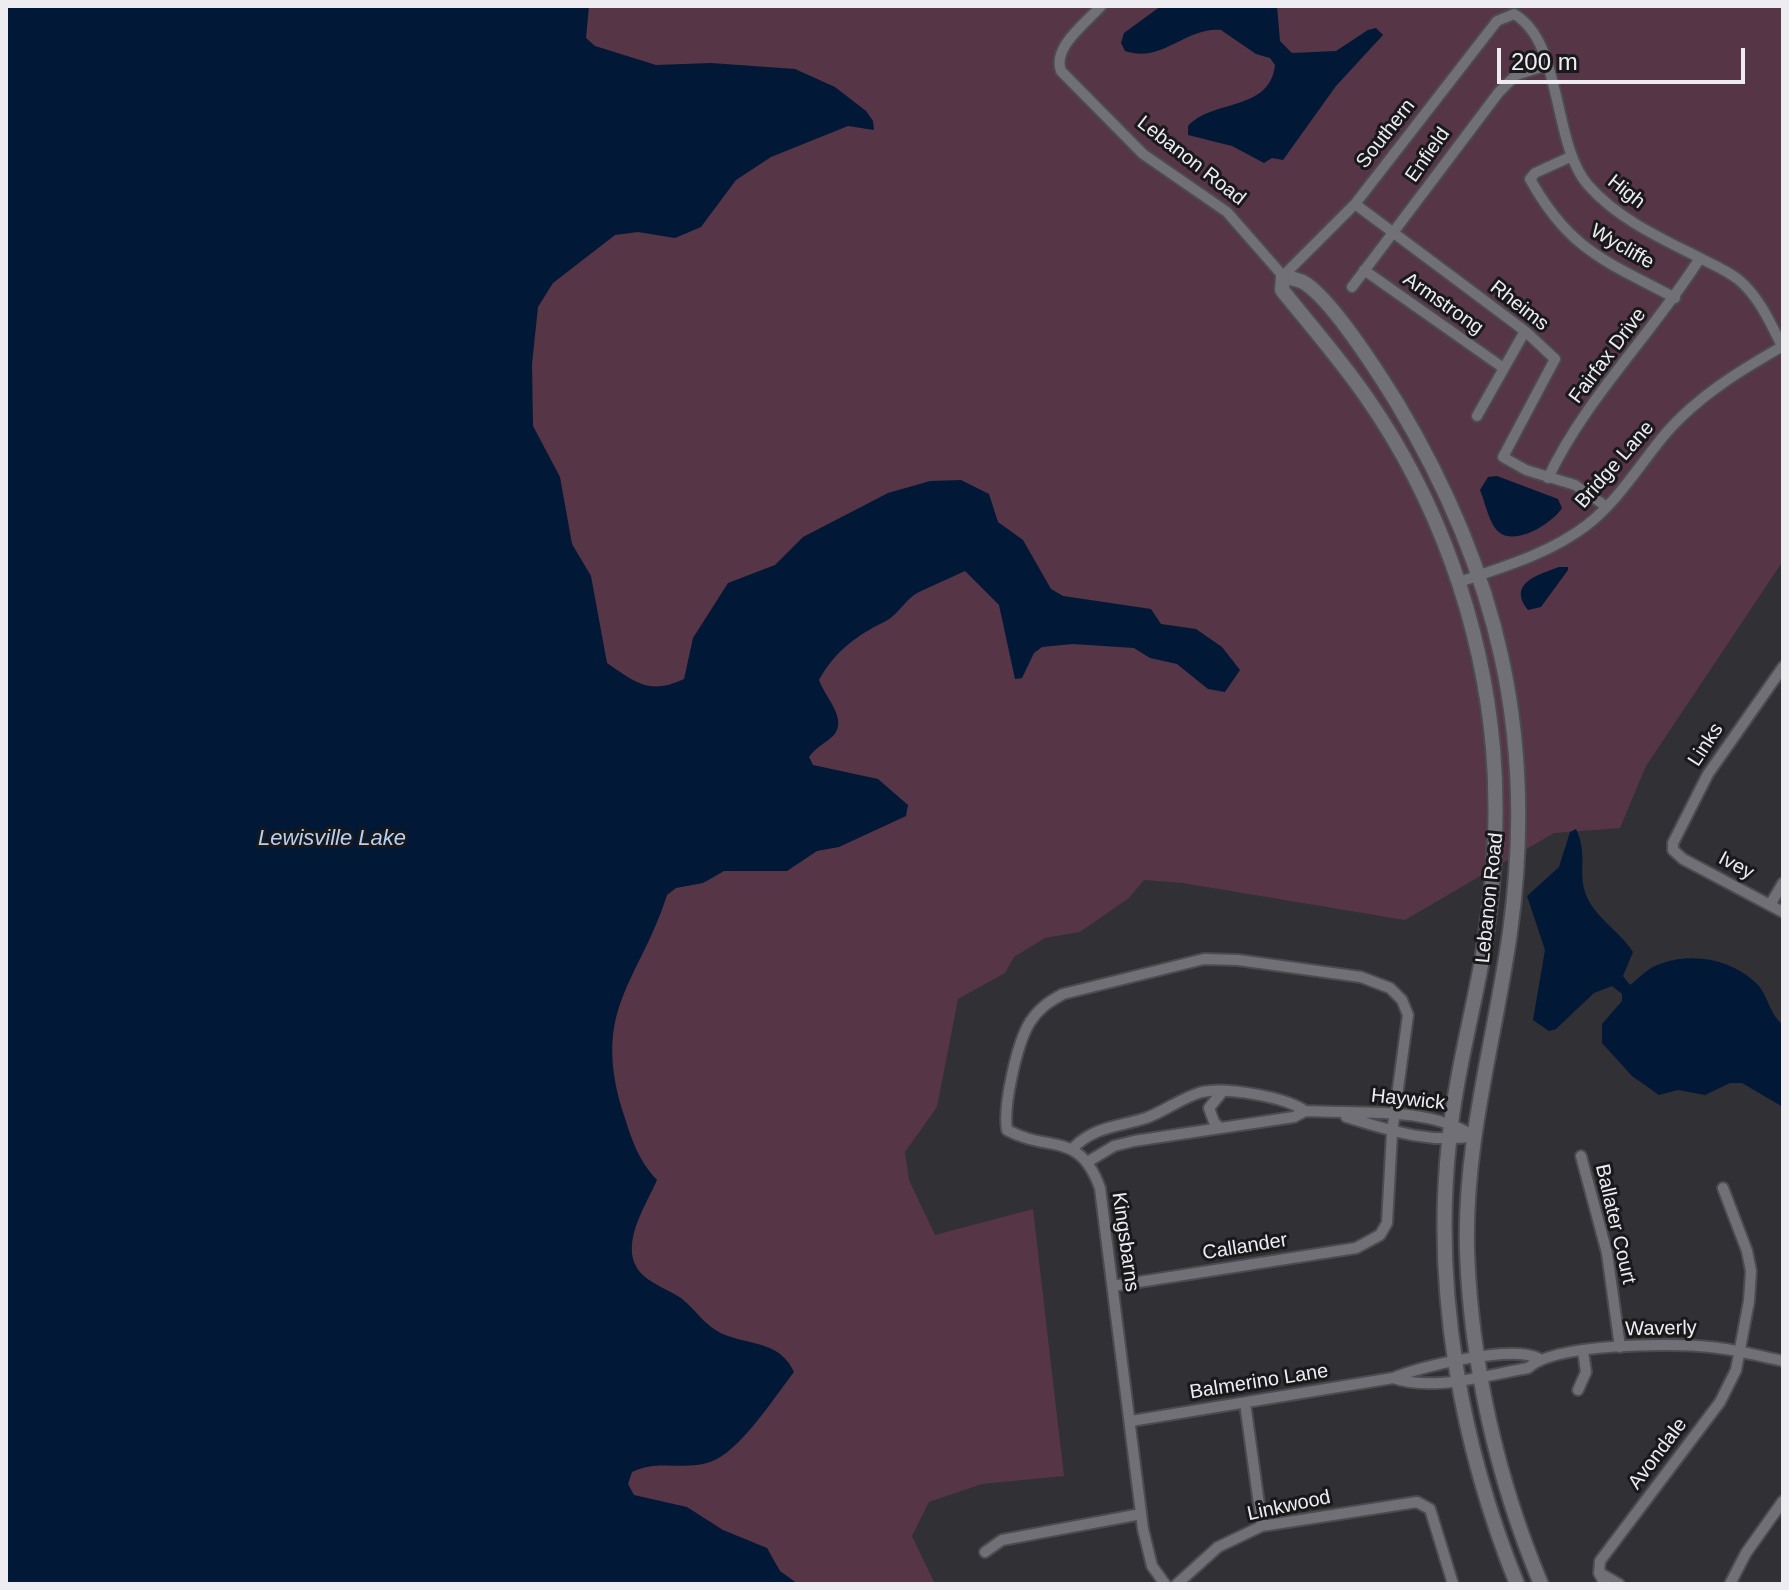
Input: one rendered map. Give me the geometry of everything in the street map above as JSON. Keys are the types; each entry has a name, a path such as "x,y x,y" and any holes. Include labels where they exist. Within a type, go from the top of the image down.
{"main road":[{"name":"Lebanon Road","path":"1517,1584 1483,1486 1459,1380 1446,1254 1449,1141 1490,908 1496,821 1488,708 1459,582 1415,479 1368,399 1282,290 1283,276 1303,282 1314,293 1387,387 1441,479 1480,574 1506,670 1518,761 1518,860 1510,935 1474,1136 1467,1251 1489,1424 1507,1492 1541,1584"},
{"path":"1368,399 1387,387"}],"street":[{"name":"Lebanon Road","path":"1101,6 1062,50 1058,60 1061,71 1143,154 1227,212 1283,276"},
{"name":"Southern","path":"1283,276 1355,204 1497,21 1514,14"},
{"name":"High","path":"1514,14 1525,20 1548,65 1570,157 1587,184 1617,212 1737,278 1752,293 1783,346"},
{"name":"Enfield","path":"1352,287 1394,234 1470,125 1499,92 1516,75 1548,65"},
{"name":"Wycliffe","path":"1570,157 1535,173 1530,179 1551,217 1580,246 1675,298"},
{"name":"Rheims","path":"1355,204 1525,331 1555,359 1503,457 1548,478 1575,485 1607,507"},
{"name":"Fairfax Drive","path":"1548,478 1573,432 1675,298 1700,258"},
{"name":"Armstrong","path":"1364,270 1502,367"},
{"path":"1477,416 1525,331"},
{"name":"Bridge Lane","path":"1459,582 1544,551 1577,532 1607,507 1688,410 1729,378 1783,346"},
{"name":"Links","path":"1673,850 1675,836 1699,789 1783,667"},
{"name":"Ivey","path":"1673,850 1683,859 1783,912"},
{"path":"1770,905 1783,883"},
{"path":"1089,1161 1073,1148 1025,1140 1007,1130 1004,1112 1026,1029 1045,1004 1063,994 1121,983 1174,964 1204,959 1238,960 1377,981 1402,1000 1408,1015 1408,1033 1392,1133"},
{"name":"Haywick","path":"1073,1148 1089,1133 1134,1121 1203,1092 1222,1092 1296,1104 1305,1111"},
{"path":"1220,1128 1209,1108 1222,1092"},
{"name":"Haywick","path":"1089,1161 1114,1146 1139,1140 1294,1117 1305,1111 1417,1117 1452,1123 1474,1136"},
{"name":"Haywick","path":"1333,1113 1392,1133 1449,1141 1474,1136"},
{"path":"1415,1136 1417,1117"},
{"path":"1134,1121 1139,1140"},
{"name":"Callander","path":"1113,1286 1356,1248 1380,1235 1387,1223 1392,1133"},
{"name":"Ballater Court","path":"1581,1156 1607,1253 1620,1347"},
{"name":"Kingsbarns","path":"1089,1161 1100,1188 1141,1514 1152,1566 1165,1584"},
{"name":"Avondale","path":"1599,1573 1600,1561 1720,1402 1733,1379 1740,1352 1751,1271 1747,1251 1723,1188"},
{"name":"Waverly","path":"1480,1359 1526,1353 1538,1358 1620,1347 1676,1344 1783,1361"},
{"path":"1578,1390 1586,1372 1583,1351"},
{"name":"Waverly","path":"1482,1376 1528,1368 1538,1358"},
{"name":"Balmerino Lane","path":"1131,1421 1393,1378 1416,1368 1455,1360 1480,1359"},
{"name":"Balmerino Lane","path":"1393,1378 1409,1384 1482,1376"},
{"path":"1245,1403 1262,1526"},
{"path":"1730,1584 1753,1541 1783,1501"},
{"name":"Linkwood","path":"1177,1584 1218,1547 1262,1526 1414,1502 1426,1504 1453,1584"},
{"path":"985,1552 1002,1540 1141,1514"},
{"path":"1599,1573 1605,1584"},
{"path":"1599,1573 1619,1584"}],"shaded area":[{"path":"252,6 1783,6 1783,561 1646,766 1620,828 1554,833 1405,920 1183,883 1144,880 1129,898 1080,932 1045,938 1014,957 1005,973 958,999 937,1107 905,1152 909,1180 935,1235 1033,1209 1064,1476 982,1484 929,1502 912,1536 935,1584 484,1584"}],"water":[{"name":"Lewisville Lake","path":"6,6 589,6 586,38 595,46 656,65 711,63 795,69 835,87 866,111 873,121 874,130 848,126 771,157 736,180 701,227 675,238 638,232 615,235 553,283 538,307 532,364 533,426 560,477 572,544 591,576 607,663 635,681 652,686 684,679 693,638 728,583 775,565 803,537 888,493 930,481 961,480 989,494 998,522 1023,540 1051,589 1063,596 1151,609 1161,624 1196,629 1222,647 1240,670 1225,692 1208,689 1177,664 1150,658 1134,648 1073,644 1042,647 1034,653 1022,678 1015,679 999,605 965,571 915,594 891,618 848,645 819,680 837,714 838,728 809,757 813,765 878,779 908,805 906,816 839,847 817,851 787,871 724,871 703,883 676,888 667,895 623,997 612,1045 614,1074 628,1129 640,1156 657,1180 640,1215 632,1241 632,1254 644,1276 681,1298 714,1329 774,1350 782,1355 794,1372 756,1423 721,1457 690,1466 641,1468 632,1472 628,1484 634,1495 687,1507 723,1530 767,1548 780,1571 798,1584 6,1584"},
{"path":"1161,6 1277,6 1280,41 1292,53 1336,51 1376,28 1383,35 1336,86 1283,160 1272,158 1264,163 1232,146 1188,135 1188,126 1198,118 1263,91 1271,80 1275,65 1270,58 1256,54 1221,30 1196,34 1151,53 1125,51 1121,43 1124,33"},
{"path":"1497,476 1558,499 1562,508 1549,521 1530,532 1520,536 1502,534 1488,515 1480,490 1488,477"},
{"path":"1559,567 1568,567 1568,570 1541,607 1528,610 1522,601 1523,587 1534,577"},
{"path":"1576,829 1580,838 1583,884 1589,901 1633,952 1623,976 1630,985 1655,966 1695,958 1734,968 1746,974 1760,988 1783,1025 1783,1107 1742,1083 1730,1083 1705,1095 1678,1090 1659,1095 1632,1076 1602,1043 1602,1024 1622,1001 1622,994 1612,986 1594,993 1556,1029 1549,1031 1533,1020 1545,950 1527,896 1559,867 1570,832"}]}
